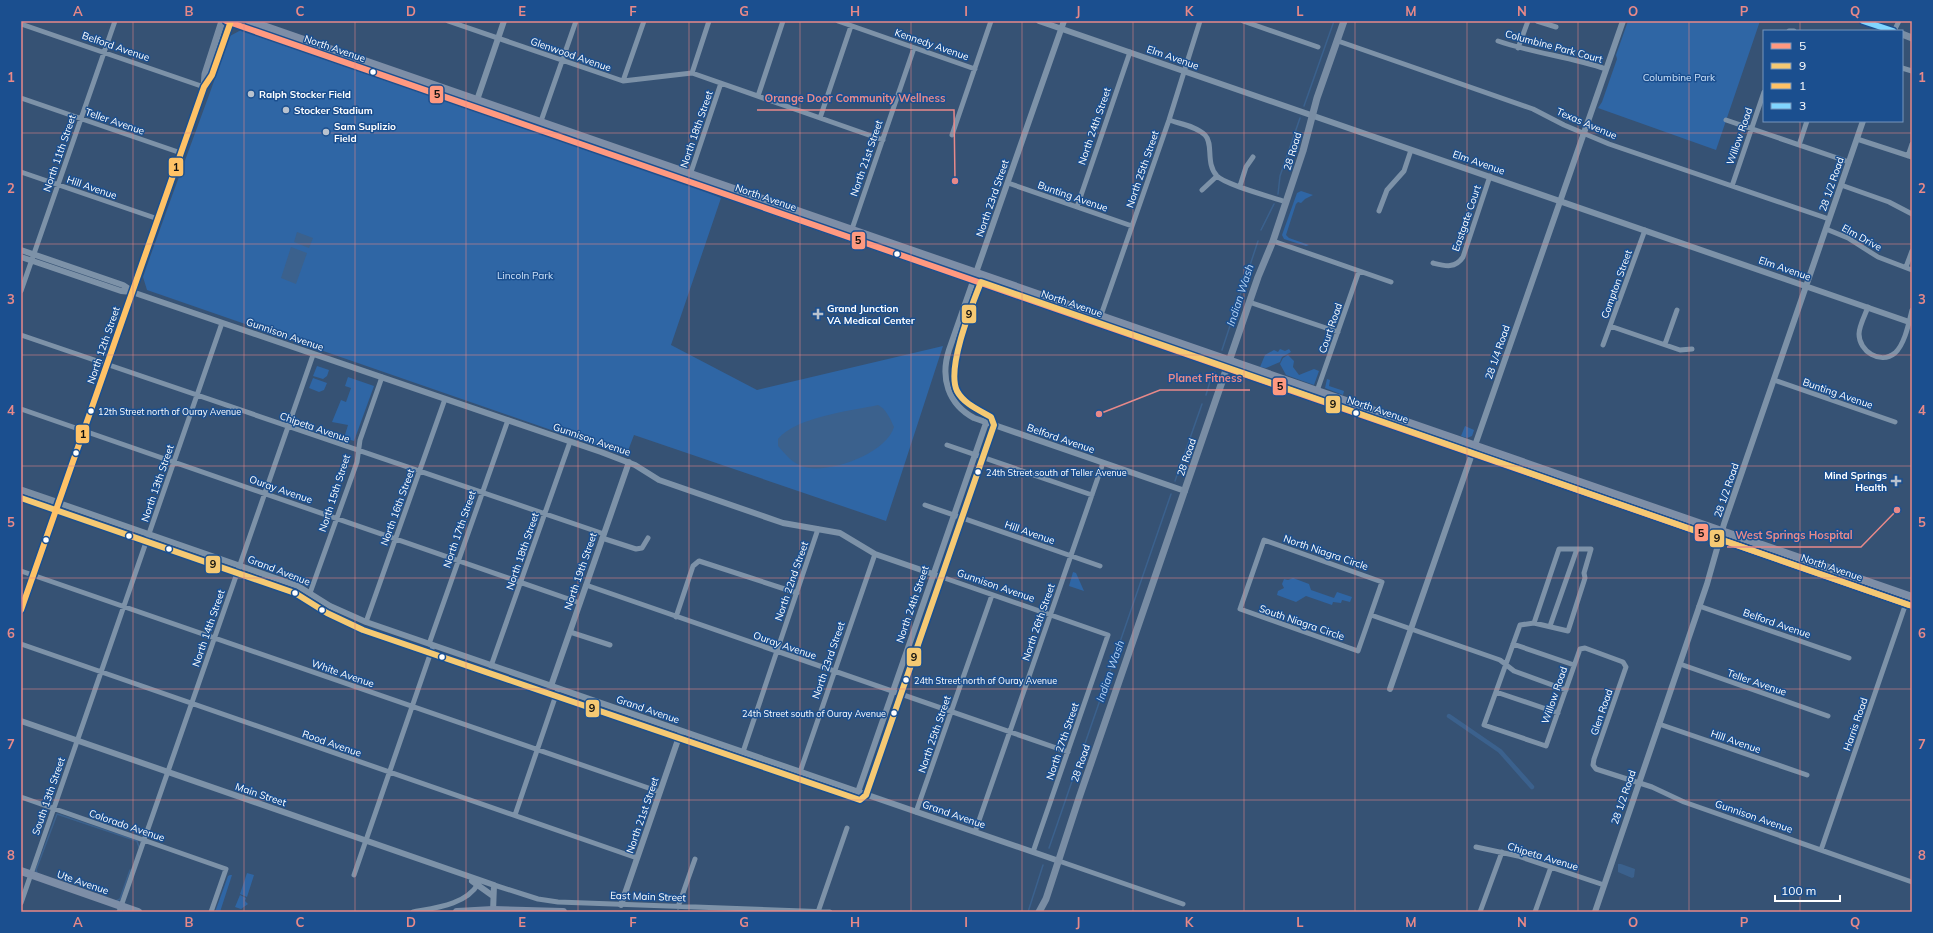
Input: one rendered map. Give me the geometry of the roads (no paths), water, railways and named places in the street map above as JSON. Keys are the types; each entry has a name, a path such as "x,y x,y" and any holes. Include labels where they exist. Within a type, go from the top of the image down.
{"main road":[{"name":"North Avenue","path":"227,21 351,64 476,103"},
{"name":"North 12th Street","path":"21,610 204,87 212,75 227,21"},
{"name":"North Avenue","path":"249,21 390,69 476,103 540,126 690,177 732,188 774,202 824,228 830,226 850,233 884,240 975,276"},
{"name":"28 Road","path":"1039,912 1046,899 1249,302 1273,241 1303,151 1312,116 1344,21"},
{"path":"1863,21 1891,30"},
{"path":"351,64 366,65 382,71 390,69"},
{"name":"North Avenue","path":"690,177 705,187 799,215 1162,341 1356,404 1384,418"},
{"path":"705,187 716,187 726,190 732,188"},
{"path":"736,197 743,195 760,201 774,202"},
{"name":"North Avenue","path":"1100,319 1125,332 1138,332 1189,349 1198,349 1278,385 1319,399 1384,418 1474,449 1539,468 1599,488 1658,513 1690,520 1750,549 1820,565 1912,597"},
{"path":"1278,385 1294,386 1310,392 1317,391"},
{"path":"1319,399 1326,397 1343,403 1356,404"},
{"name":"North Avenue","path":"1474,449 1501,463 1620,504 1637,505 1790,559 1838,580 1910,604"},
{"path":"1501,463 1539,468"},
{"path":"1532,474 1540,471 1559,478 1571,479"},
{"path":"1592,494 1599,488"},
{"name":"Grand Avenue","path":"21,490 58,503"},
{"path":"1838,580 1847,575"},
{"name":"Ute Avenue","path":"21,872 120,909 138,912"},
{"name":"28 Road","path":"1044,912 1046,899"},
{"path":"457,912 563,912"}],"street":[{"name":"North 11th Street","path":"21,291 115,21"},
{"name":"Glenwood Avenue","path":"448,21 623,81 692,73"},
{"path":"476,103 504,21"},
{"path":"540,126 576,21"},
{"path":"623,81 644,21"},
{"path":"709,21 692,73 882,140"},
{"path":"758,96 783,21"},
{"name":"Kennedy Avenue","path":"838,21 975,69"},
{"path":"952,135 991,21"},
{"name":"Elm Avenue","path":"1039,21 1910,322"},
{"name":"North 23rd Street","path":"946,383 944,371 947,356 1064,21"},
{"name":"North 25th Street","path":"1100,319 1169,120 1183,71 1200,21"},
{"path":"1243,21 1318,47"},
{"path":"1518,48 1528,21"},
{"path":"1537,21 1556,27"},
{"name":"28 1/4 Road","path":"1390,689 1623,21"},
{"path":"1894,30 1899,21"},
{"name":"Belford Avenue","path":"21,24 204,87"},
{"path":"820,118 851,26"},
{"name":"Texas Avenue","path":"1338,41 1534,109 1583,134 1830,219"},
{"name":"Columbine Park Court","path":"1498,41 1518,48 1577,60 1606,69"},
{"name":"North 21st Street","path":"850,233 914,48"},
{"name":"North 24th Street","path":"1077,207 1130,52"},
{"name":"North 18th Street","path":"690,177 721,83"},
{"name":"Willow Road","path":"1732,186 1763,95"},
{"name":"Teller Avenue","path":"21,98 181,153"},
{"path":"1169,120 1195,129 1207,138 1210,144 1210,162 1218,176 1240,186 1286,202"},
{"path":"1726,120 1849,162"},
{"path":"1799,145 1807,122"},
{"name":"28 1/2 Road","path":"1595,912 1863,122"},
{"path":"1857,139 1910,156 1912,144"},
{"path":"1379,211 1388,190 1404,171 1411,150"},
{"path":"1240,186 1246,167 1253,157"},
{"name":"Hill Avenue","path":"21,172 158,219"},
{"path":"1202,190 1218,176"},
{"name":"Eastgate Court","path":"1433,262 1444,266 1450,266 1457,264 1463,257 1490,176"},
{"name":"Bunting Avenue","path":"1008,183 1132,226"},
{"path":"1841,185 1889,202 1912,214"},
{"name":"Elm Drive","path":"1826,229 1848,238 1878,257 1906,266 1912,270"},
{"name":"Compton Street","path":"1603,344 1645,230"},
{"path":"1273,241 1391,282"},
{"name":"Gunnison Avenue","path":"21,250 33,257 121,290 132,292 629,462 659,480 784,523 840,533 875,554 1108,635"},
{"path":"1906,266 1912,250"},
{"name":"Gunnison Avenue","path":"21,257 33,257"},
{"name":"Court Road","path":"1317,391 1359,271"},
{"path":"1249,302 1338,332"},
{"path":"1868,307 1859,332 1860,340 1865,350 1876,356 1886,356 1894,353 1900,346 1910,322 1912,310"},
{"path":"1665,344 1677,310"},
{"name":"North 13th Street","path":"77,740 222,323"},
{"path":"1610,326 1680,350 1692,349"},
{"name":"Chipeta Avenue","path":"21,335 544,514 636,549 642,548 648,538"},
{"name":"North 14th Street","path":"120,909 313,355"},
{"name":"North 15th Street","path":"310,593 357,462 358,451 382,377"},
{"name":"Bunting Avenue","path":"1774,380 1895,422"},
{"name":"Belford Avenue","path":"946,383 950,396 959,407 967,414 986,423 1185,491"},
{"name":"North 16th Street","path":"366,622 394,539 445,399"},
{"name":"Ouray Avenue","path":"21,409 580,603"},
{"name":"North 17th Street","path":"354,875 412,706 458,561 508,420"},
{"name":"North 24th Street","path":"858,792 986,423"},
{"name":"North 18th Street","path":"491,666 570,442"},
{"path":"947,445 1092,495"},
{"name":"North 19th Street","path":"551,686 629,462"},
{"name":"North 26th Street","path":"975,832 1103,463"},
{"name":"Grand Avenue","path":"58,503 298,586 330,606 366,622 1184,904"},
{"name":"Hill Avenue","path":"925,505 1100,566"},
{"name":"North 22nd Street","path":"743,752 818,529"},
{"name":"North Niagra Circle","path":"1240,609 1264,540 1382,582 1371,615"},
{"path":"1534,624 1559,549 1591,549 1584,573 1585,578 1568,631 1550,626 1534,624 1520,625 1496,692 1558,713"},
{"path":"1550,626 1577,549"},
{"name":"North 23rd Street","path":"800,772 875,554"},
{"path":"676,617 693,566 697,562 703,561 796,593"},
{"name":"White Avenue","path":"21,571 660,792"},
{"name":"Ouray Avenue","path":"586,585 1068,752"},
{"name":"North 25th Street","path":"916,812 992,595"},
{"name":"Harris Road","path":"1821,850 1910,604"},
{"name":"Belford Avenue","path":"1699,606 1849,658"},
{"name":"South Niagra Circle","path":"1240,609 1358,651 1371,615"},
{"path":"1371,615 1411,628 1506,664 1514,671 1566,690"},
{"path":"570,632 610,645"},
{"name":"North 27th Street","path":"1033,852 1108,635"},
{"name":"Rood Avenue","path":"21,644 638,858"},
{"path":"1513,644 1574,665"},
{"name":"Willow Road","path":"1496,692 1484,726 1546,746 1580,649 1585,648 1626,664"},
{"name":"Glen Road","path":"1593,765 1626,664"},
{"name":"Teller Avenue","path":"1680,664 1828,716"},
{"path":"515,816 558,689"},
{"name":"Main Street","path":"21,721 494,885"},
{"name":"Hill Avenue","path":"1659,724 1807,775"},
{"name":"North 21st Street","path":"621,905 681,731"},
{"name":"South 13th Street","path":"21,903 77,740"},
{"name":"Gunnison Avenue","path":"1593,765 1596,769 1638,784 1652,787 1684,802 1912,882"},
{"name":"Colorado Avenue","path":"21,797 226,869 211,912"},
{"path":"818,912 847,828"},
{"name":"Chipeta Avenue","path":"1476,847 1502,852 1604,885"},
{"path":"1480,912 1502,852"},
{"path":"678,907 695,859"},
{"path":"440,867 478,884 493,896"},
{"path":"1535,912 1550,867"},
{"path":"412,912 440,906 464,898 472,893 478,884"},
{"path":"493,911 494,885"},
{"name":"East Main Street","path":"494,885 548,901 830,912"}],"waterway":[{"name":"Indian Wash","path":"1304,106 1334,21"},
{"name":"Indian Wash","path":"1278,194 1280,176 1300,118"},
{"name":"Indian Wash","path":"1261,230 1274,204"},
{"name":"Indian Wash","path":"1222,350 1258,241"},
{"name":"Indian Wash","path":"1206,395 1211,378 1215,372"},
{"name":"Indian Wash","path":"1175,481 1202,404"},
{"name":"Indian Wash","path":"1049,848 1171,494"},
{"path":"1449,716 1500,751 1532,787"},
{"path":"37,873 36,870 57,814 137,841 139,847"},
{"name":"Indian Wash","path":"1028,912 1043,865"},
{"path":"116,901 120,899 130,870"}],"place":[{"name":"Ralph Stocker Field","path":"251,94"},
{"name":"Stocker Stadium","path":"286,110"},
{"name":"Sam Suplizio Field","path":"326,132"},
{"name":"Orange Door Community Wellness","path":"955,181"},
{"name":"Grand Junction VA Medical Center","path":"818,314"},
{"name":"12th Street north of Ouray Avenue","path":"91,411"},
{"name":"Planet Fitness","path":"1099,414"},
{"name":"24th Street south of Teller Avenue","path":"978,472"},
{"name":"Mind Springs Health","path":"1896,481"},
{"name":"West Springs Hospital","path":"1897,510"},
{"name":"24th Street north of Ouray Avenue","path":"906,680"},
{"name":"24th Street south of Ouray Avenue","path":"894,713"}],"park label":[{"name":"Columbine Park","path":"1679,77"},
{"name":"Lincoln Park","path":"525,275"}]}
